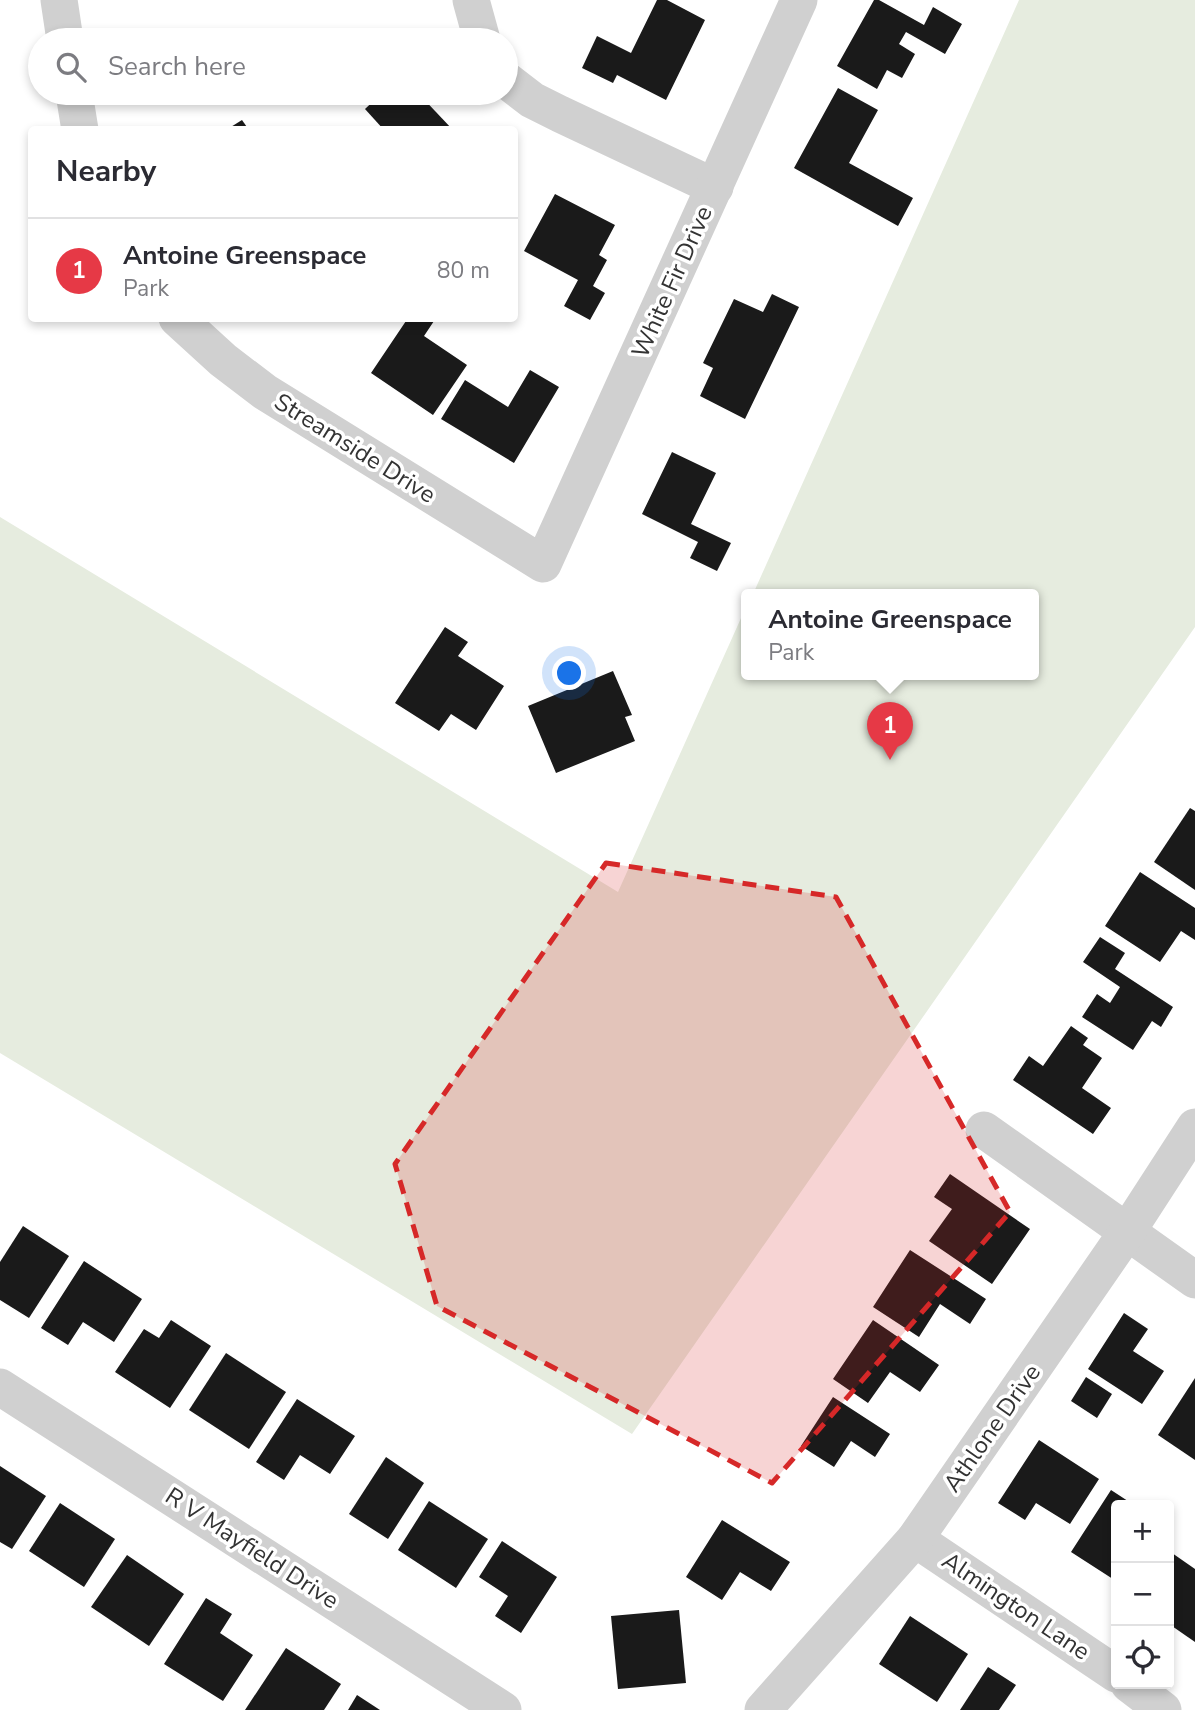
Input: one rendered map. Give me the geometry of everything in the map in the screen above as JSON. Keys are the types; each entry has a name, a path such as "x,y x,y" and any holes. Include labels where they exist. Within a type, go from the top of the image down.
{"street":[{"path":"59,0 63,28"},
{"path":"471,0 479,28"},
{"name":"White Fir Drive","path":"544,564 799,0"},
{"path":"518,89 559,114 715,187"},
{"path":"76,105 79,126"},
{"name":"Streamside Drive","path":"181,322 223,360 265,392 544,564"},
{"name":"Athlone Drive","path":"763,1710 915,1539 1127,1232 1195,1127"},
{"path":"984,1130 1195,1280"},
{"name":"R V Mayfield Drive","path":"0,1387 503,1710"},
{"name":"Almington Lane","path":"915,1539 1111,1671"},
{"path":"1136,1689 1163,1710"}],"highlighted area":[{"path":"606,863 836,897 1010,1212 772,1483 437,1306 395,1164"}],"shaded area":[{"path":"1019,0 1195,0 1195,627 632,1434 0,1053 0,517 618,892 741,618 741,680 1039,680 1039,589 755,589"}],"building":[{"path":"657,0 667,0 705,20 666,100 617,75 613,83 582,68 597,36 631,53"},
{"path":"874,0 879,0 924,25 933,7 962,24 945,54 906,32 899,44 915,54 902,78 887,70 877,89 837,66"},
{"path":"838,88 878,110 849,163 913,198 898,226 794,168"},
{"path":"369,105 429,105 449,126 380,126 365,109"},
{"path":"242,120 246,126 232,126"},
{"path":"555,194 615,225 599,255 607,260 593,286 605,293 590,320 564,306 578,280 524,251"},
{"path":"772,294 799,307 745,419 700,396 713,368 703,363 734,299 763,312"},
{"path":"405,322 433,322 424,336 467,365 433,415 371,373"},
{"path":"530,370 559,387 514,463 441,419 465,380 508,407"},
{"path":"672,452 716,473 691,524 731,543 717,571 690,558 698,542 642,514"},
{"path":"445,627 468,642 458,656 504,686 476,730 451,714 439,731 395,703"},
{"path":"613,671 632,715 625,717 635,741 556,773 528,706"},
{"path":"1190,808 1195,811 1195,890 1154,862"},
{"path":"1140,872 1195,908 1195,940 1181,931 1160,962 1105,926"},
{"path":"1100,937 1125,953 1115,969 1173,1007 1161,1027 1152,1021 1133,1050 1082,1017 1097,994 1110,1003 1120,987 1083,962"},
{"path":"1071,1026 1088,1038 1083,1045 1102,1058 1082,1088 1111,1108 1093,1134 1013,1080 1029,1056 1043,1066"},
{"path":"950,1174 1030,1229 992,1284 929,1241 952,1209 934,1197"},
{"path":"23,1226 69,1256 29,1318 0,1300 0,1262"},
{"path":"910,1250 986,1299 970,1324 940,1304 919,1337 873,1307"},
{"path":"84,1261 142,1299 114,1342 83,1322 68,1345 41,1328"},
{"path":"1124,1313 1148,1329 1133,1351 1164,1371 1142,1404 1088,1369"},
{"path":"171,1320 211,1346 170,1408 115,1372 144,1329 159,1338"},
{"path":"873,1320 939,1365 920,1392 890,1372 868,1403 833,1379"},
{"path":"226,1353 286,1392 249,1449 189,1410"},
{"path":"1086,1377 1112,1394 1097,1418 1071,1401"},
{"path":"1195,1378 1195,1460 1158,1435"},
{"path":"833,1397 890,1434 875,1457 851,1441 834,1467 801,1446"},
{"path":"297,1399 355,1436 330,1474 300,1455 284,1480 256,1462"},
{"path":"1039,1440 1099,1479 1070,1524 1036,1503 1025,1520 998,1503"},
{"path":"386,1457 424,1483 388,1539 349,1514"},
{"path":"0,1466 46,1496 12,1549 0,1542"},
{"path":"1111,1490 1126,1500 1111,1500 1111,1578 1071,1552"},
{"path":"429,1501 488,1539 456,1588 398,1550"},
{"path":"60,1503 115,1539 84,1587 29,1551"},
{"path":"722,1520 790,1562 771,1591 740,1572 722,1600 686,1577"},
{"path":"502,1541 557,1577 521,1633 495,1616 508,1596 479,1577"},
{"path":"1174,1554 1195,1569 1195,1642 1174,1627"},
{"path":"127,1555 184,1594 149,1646 91,1607"},
{"path":"206,1598 232,1614 220,1633 253,1655 223,1701 164,1664"},
{"path":"679,1610 686,1683 618,1689 611,1616"},
{"path":"910,1616 968,1654 937,1702 879,1664"},
{"path":"286,1648 341,1684 324,1710 245,1710"},
{"path":"988,1667 1016,1685 999,1710 960,1710"},
{"path":"357,1695 380,1710 348,1710"}],"place":[{"name":"Antoine Greenspace","path":"890,760"}]}
